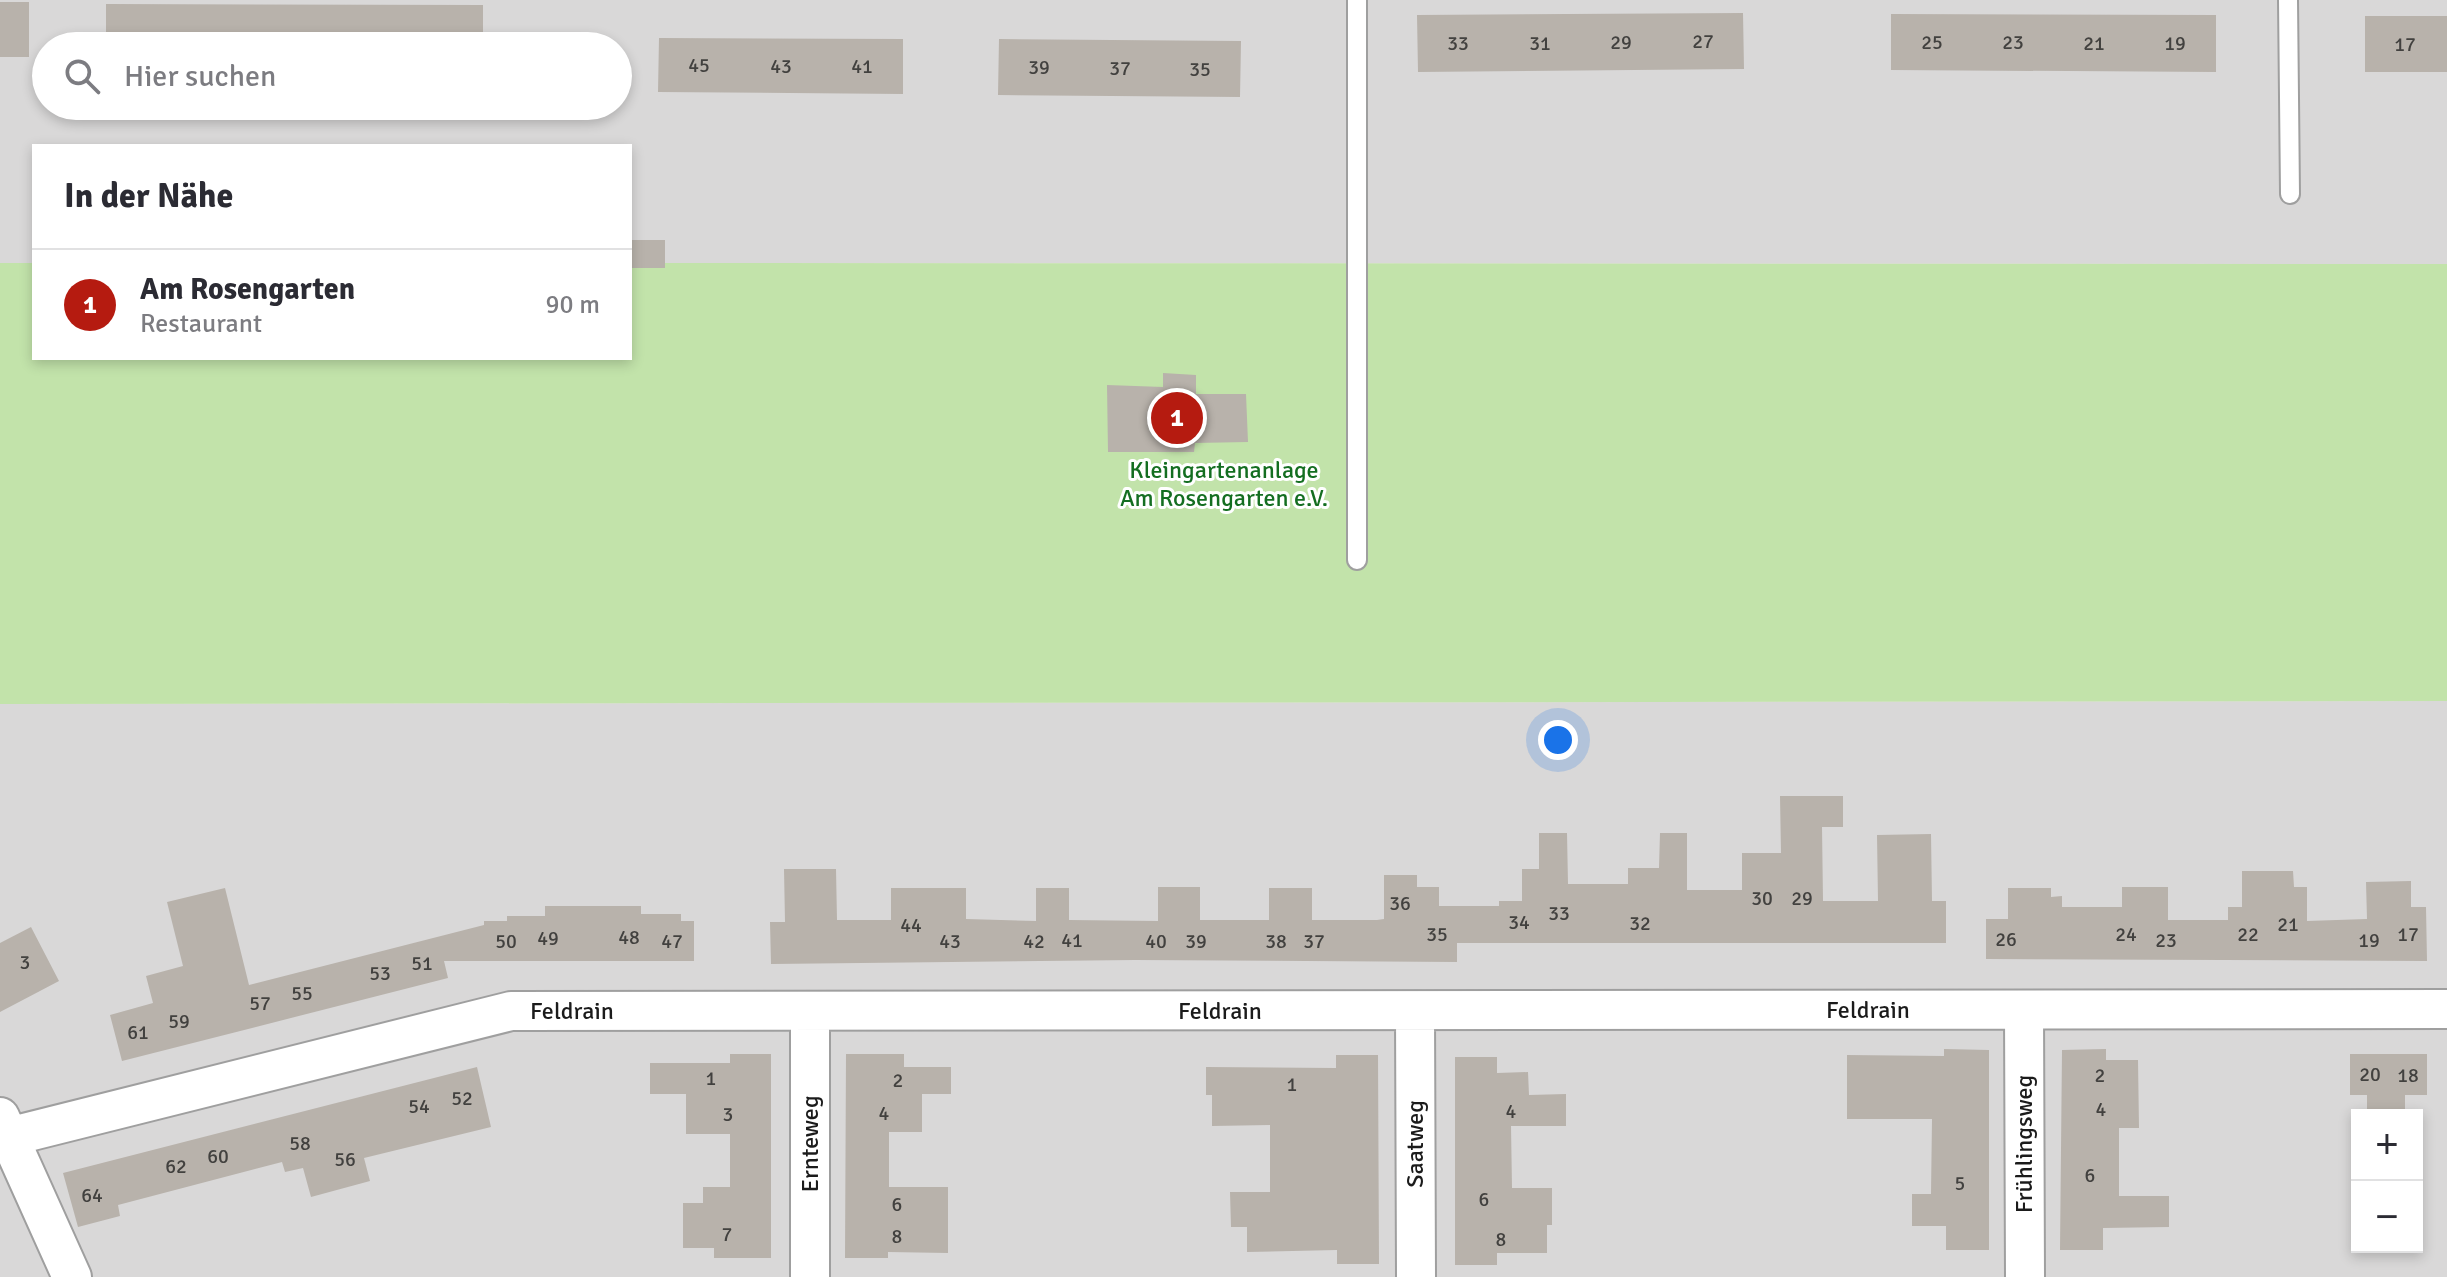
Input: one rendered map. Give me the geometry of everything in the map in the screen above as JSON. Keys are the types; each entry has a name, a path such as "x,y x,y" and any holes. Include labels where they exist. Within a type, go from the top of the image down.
{"street":[{"name":"Feldrain","path":"3,1131 511,1011 2447,1009"},
{"name":"Frühlingsweg","path":"2024,1010 2025,1277"},
{"name":"Ernteweg","path":"810,1011 810,1277"},
{"name":"Saatweg","path":"1415,1012 1416,1277"},
{"path":"3,1131 72,1277"}],"lane":[{"path":"1357,0 1357,560"},
{"path":"2288,0 2290,194"}],"shaded area":[{"path":"0,0 2447,0 2447,264 632,263 632,144 32,144 32,263 0,263"},
{"path":"2447,701 2447,1277 0,1277 0,704"}],"green space":[{"name":"Kleingartenanlage Am Rosengarten e.V.","path":"0,263 32,263 32,360 632,360 632,263 2447,264 2447,701 0,704"}],"building":[{"path":"0,2 29,2 29,57 0,57"},
{"path":"106,4 483,5 483,32 106,32"},
{"path":"1743,13 1744,69 1418,72 1417,15"},
{"path":"1891,14 2216,15 2216,72 1891,70"},
{"path":"2365,16 2447,16 2447,72 2365,72"},
{"path":"659,38 903,39 903,94 658,92"},
{"path":"999,39 1241,41 1240,97 998,95"},
{"path":"632,240 665,240 665,268 632,268"},
{"path":"1163,373 1196,375 1196,394 1246,394 1248,442 1195,443 1194,452 1108,452 1107,385 1163,387"},
{"path":"1780,796 1843,796 1843,827 1822,827 1823,901 1878,901 1877,835 1931,834 1932,901 1946,901 1946,943 1457,943 1457,962 1135,960 771,964 770,922 785,922 784,869 836,869 837,920 891,920 891,888 966,888 966,919 1036,921 1036,888 1069,888 1069,920 1158,921 1158,887 1200,887 1200,920 1269,920 1269,888 1312,888 1312,920 1377,920 1384,919 1384,875 1417,875 1417,887 1439,887 1439,906 1499,906 1499,901 1522,901 1522,869 1539,869 1539,833 1567,833 1568,884 1628,884 1628,868 1659,868 1660,833 1687,833 1687,890 1742,890 1742,853 1781,853"},
{"path":"2242,871 2293,871 2294,887 2307,887 2307,921 2367,919 2366,882 2411,881 2411,907 2426,907 2427,961 1986,959 1986,919 2008,919 2008,888 2051,888 2051,897 2062,896 2062,907 2122,907 2122,887 2168,887 2168,920 2228,920 2228,907 2242,907"},
{"path":"225,888 249,985 484,925 484,921 507,921 507,916 545,916 545,906 641,906 641,914 681,914 681,921 694,921 694,961 444,961 448,978 122,1061 110,1015 153,1003 146,976 183,966 167,902"},
{"path":"31,927 59,981 0,1012 0,943"},
{"path":"1944,1049 1989,1050 1989,1250 1946,1250 1946,1226 1912,1226 1912,1194 1931,1194 1932,1119 1847,1119 1847,1055 1944,1056"},
{"path":"2106,1049 2106,1060 2138,1060 2139,1128 2119,1128 2119,1196 2169,1196 2169,1227 2103,1228 2103,1250 2060,1250 2062,1050"},
{"path":"730,1054 771,1054 771,1258 714,1258 714,1248 683,1248 683,1203 703,1203 703,1187 730,1187 730,1134 686,1134 686,1094 650,1094 650,1063 730,1063"},
{"path":"846,1054 904,1054 904,1067 951,1067 951,1094 922,1094 922,1132 889,1132 889,1187 948,1187 948,1253 888,1252 888,1258 845,1258"},
{"path":"2350,1054 2427,1054 2427,1095 2405,1095 2405,1109 2367,1109 2367,1095 2350,1095"},
{"path":"1336,1055 1378,1055 1379,1264 1337,1264 1337,1250 1247,1252 1247,1227 1231,1227 1230,1192 1270,1192 1270,1125 1212,1126 1212,1095 1206,1095 1206,1067 1336,1068"},
{"path":"1455,1057 1497,1057 1497,1073 1528,1072 1529,1095 1566,1094 1566,1126 1511,1126 1512,1188 1552,1188 1552,1225 1547,1225 1547,1253 1497,1253 1497,1265 1455,1265"},
{"path":"477,1067 491,1127 364,1158 370,1181 311,1197 303,1168 285,1172 282,1162 118,1205 120,1216 78,1227 63,1173"}],"place":[{"name":"Am Rosengarten","path":"1177,418"}]}
